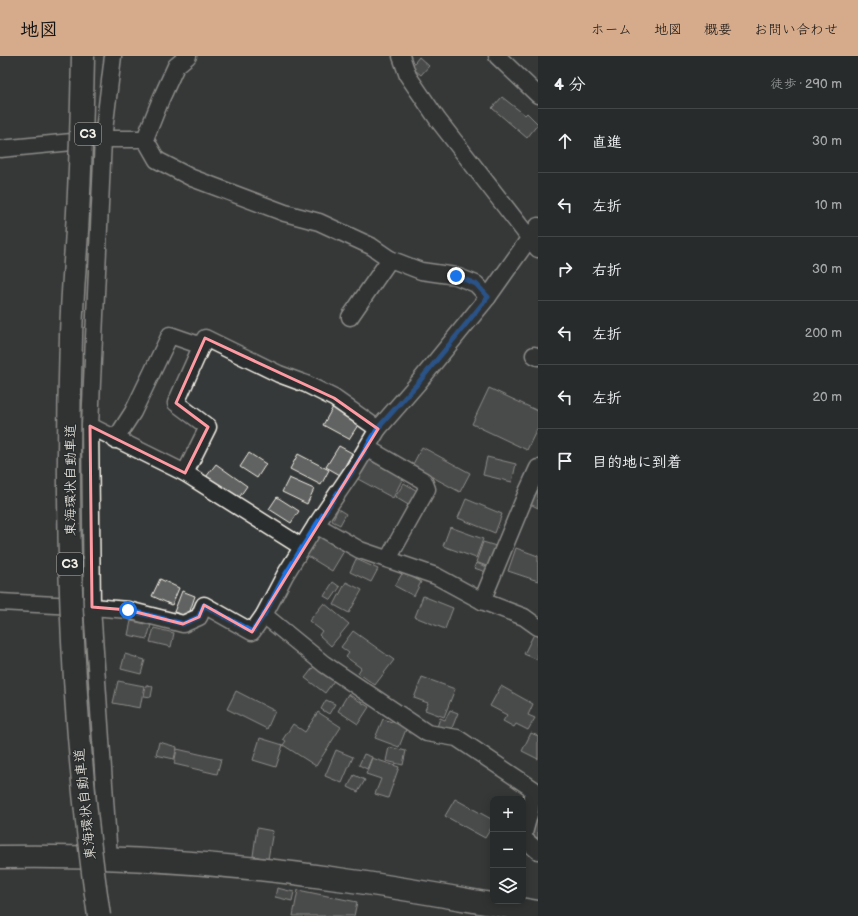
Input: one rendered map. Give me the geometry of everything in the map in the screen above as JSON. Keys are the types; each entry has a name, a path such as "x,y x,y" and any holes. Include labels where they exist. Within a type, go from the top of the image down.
{"main road":[{"name":"東海環状自動車道","path":"83,56 78,212 71,336 68,483 71,628 79,748 98,916"},
{"name":"東海環状自動車道","path":"78,212 98,56"},
{"path":"0,857 109,858 184,862 330,878 538,912"}],"street":[{"path":"109,858 92,607 90,426 103,139 113,56"},
{"path":"145,139 161,98 176,66 188,56"},
{"path":"0,602 128,610 183,624 199,617 204,605 252,632 264,615 302,547 367,448 378,428 418,383 535,238 438,120 408,76 401,56"},
{"path":"497,56 538,95"},
{"path":"0,149 103,139 145,139"},
{"path":"145,139 157,160 192,178 285,213 319,222 371,246 390,259 420,271 456,276 476,284 488,297"},
{"path":"350,317 390,259"},
{"path":"115,440 133,412 170,335 202,346"},
{"path":"185,473 208,427 176,403 205,338 278,374 306,384 334,398 378,428"},
{"path":"90,426 115,440 185,473 302,547"},
{"path":"367,448 424,481 427,489 388,559"},
{"path":"482,601 526,492 538,468"},
{"path":"316,525 360,550 436,576 482,601 524,617 538,627"},
{"path":"264,615 324,664 427,733 457,738 533,789 530,811 524,832"},
{"path":"526,840 538,851"}],"highlighted area":[{"path":"205,338 334,398 378,429 252,632 204,605 199,617 183,624 128,610 92,607 90,426 185,473 208,427 176,403"}],"building":[{"path":"419,57 429,66 421,75 411,67"},
{"path":"502,97 525,115 527,113 538,124 527,138 492,108"},
{"path":"489,388 538,411 538,427 527,450 472,424"},
{"path":"333,407 360,422 349,439 323,425"},
{"path":"339,446 352,453 340,475 326,467"},
{"path":"422,447 470,473 460,492 412,466"},
{"path":"249,453 266,464 257,478 240,467"},
{"path":"298,454 329,470 321,485 290,469"},
{"path":"487,457 516,464 512,482 483,475"},
{"path":"367,459 403,478 393,498 356,478"},
{"path":"216,464 247,486 238,499 206,477"},
{"path":"289,478 314,489 307,504 282,492"},
{"path":"404,483 419,492 410,506 395,497"},
{"path":"537,490 538,491 538,508 530,504"},
{"path":"277,497 299,511 291,523 269,509"},
{"path":"466,499 502,514 495,533 458,518"},
{"path":"338,509 346,514 340,525 332,521"},
{"path":"450,527 483,539 476,558 443,546"},
{"path":"318,535 344,551 332,571 306,555"},
{"path":"483,542 496,546 489,567 476,562"},
{"path":"516,548 538,556 538,581 508,571"},
{"path":"356,559 378,569 371,582 350,572"},
{"path":"476,563 487,567 486,572 474,568"},
{"path":"403,572 421,582 414,596 395,586"},
{"path":"160,579 179,588 172,605 152,596"},
{"path":"333,582 340,587 331,600 324,596"},
{"path":"346,582 362,590 349,613 334,605"},
{"path":"182,591 195,596 188,617 174,612"},
{"path":"423,596 453,608 445,629 415,617"},
{"path":"324,603 349,624 331,646 319,635 322,631 309,621"},
{"path":"131,621 151,625 147,639 128,635"},
{"path":"154,628 174,633 171,647 150,642"},
{"path":"353,631 394,660 375,685 358,673 361,668 346,657 349,653 341,647"},
{"path":"535,632 538,633 538,660 524,654"},
{"path":"125,654 145,660 141,674 121,669"},
{"path":"316,664 336,678 325,693 305,678"},
{"path":"422,677 455,689 444,717 425,710 428,703 414,698"},
{"path":"118,681 144,686 140,708 113,703"},
{"path":"146,685 153,686 151,697 144,696"},
{"path":"501,686 533,704 528,715 535,718 528,730 516,724 514,727 503,721 507,715 490,706"},
{"path":"236,691 275,711 267,729 227,709"},
{"path":"348,694 369,707 358,724 338,711"},
{"path":"326,700 335,704 329,714 321,709"},
{"path":"450,710 458,713 450,733 437,727 440,718 445,720"},
{"path":"318,712 341,727 316,766 283,745 286,741 283,739 293,724 305,732"},
{"path":"383,719 407,727 399,747 375,738"},
{"path":"531,733 538,736 538,759 522,751"},
{"path":"260,738 283,745 276,767 253,760"},
{"path":"159,742 177,747 174,759 156,755"},
{"path":"389,747 406,751 403,765 386,761"},
{"path":"177,749 221,759 217,774 174,764"},
{"path":"336,750 353,757 342,783 325,776"},
{"path":"364,754 372,757 367,769 359,765"},
{"path":"372,758 399,767 388,798 375,794 381,779 366,774"},
{"path":"354,775 365,780 358,792 348,787"},
{"path":"455,799 490,818 490,830 485,838 445,816"},
{"path":"532,816 538,818 538,838 529,836"},
{"path":"257,828 273,831 268,859 253,856"},
{"path":"277,888 294,892 292,901 275,897"},
{"path":"298,890 357,902 354,916 293,916"}],"route":[{"path":"128,610 183,624 199,617 204,605 252,632 264,615 285,575 316,525 354,469 378,428 418,383 488,297 476,284 456,276"}]}
